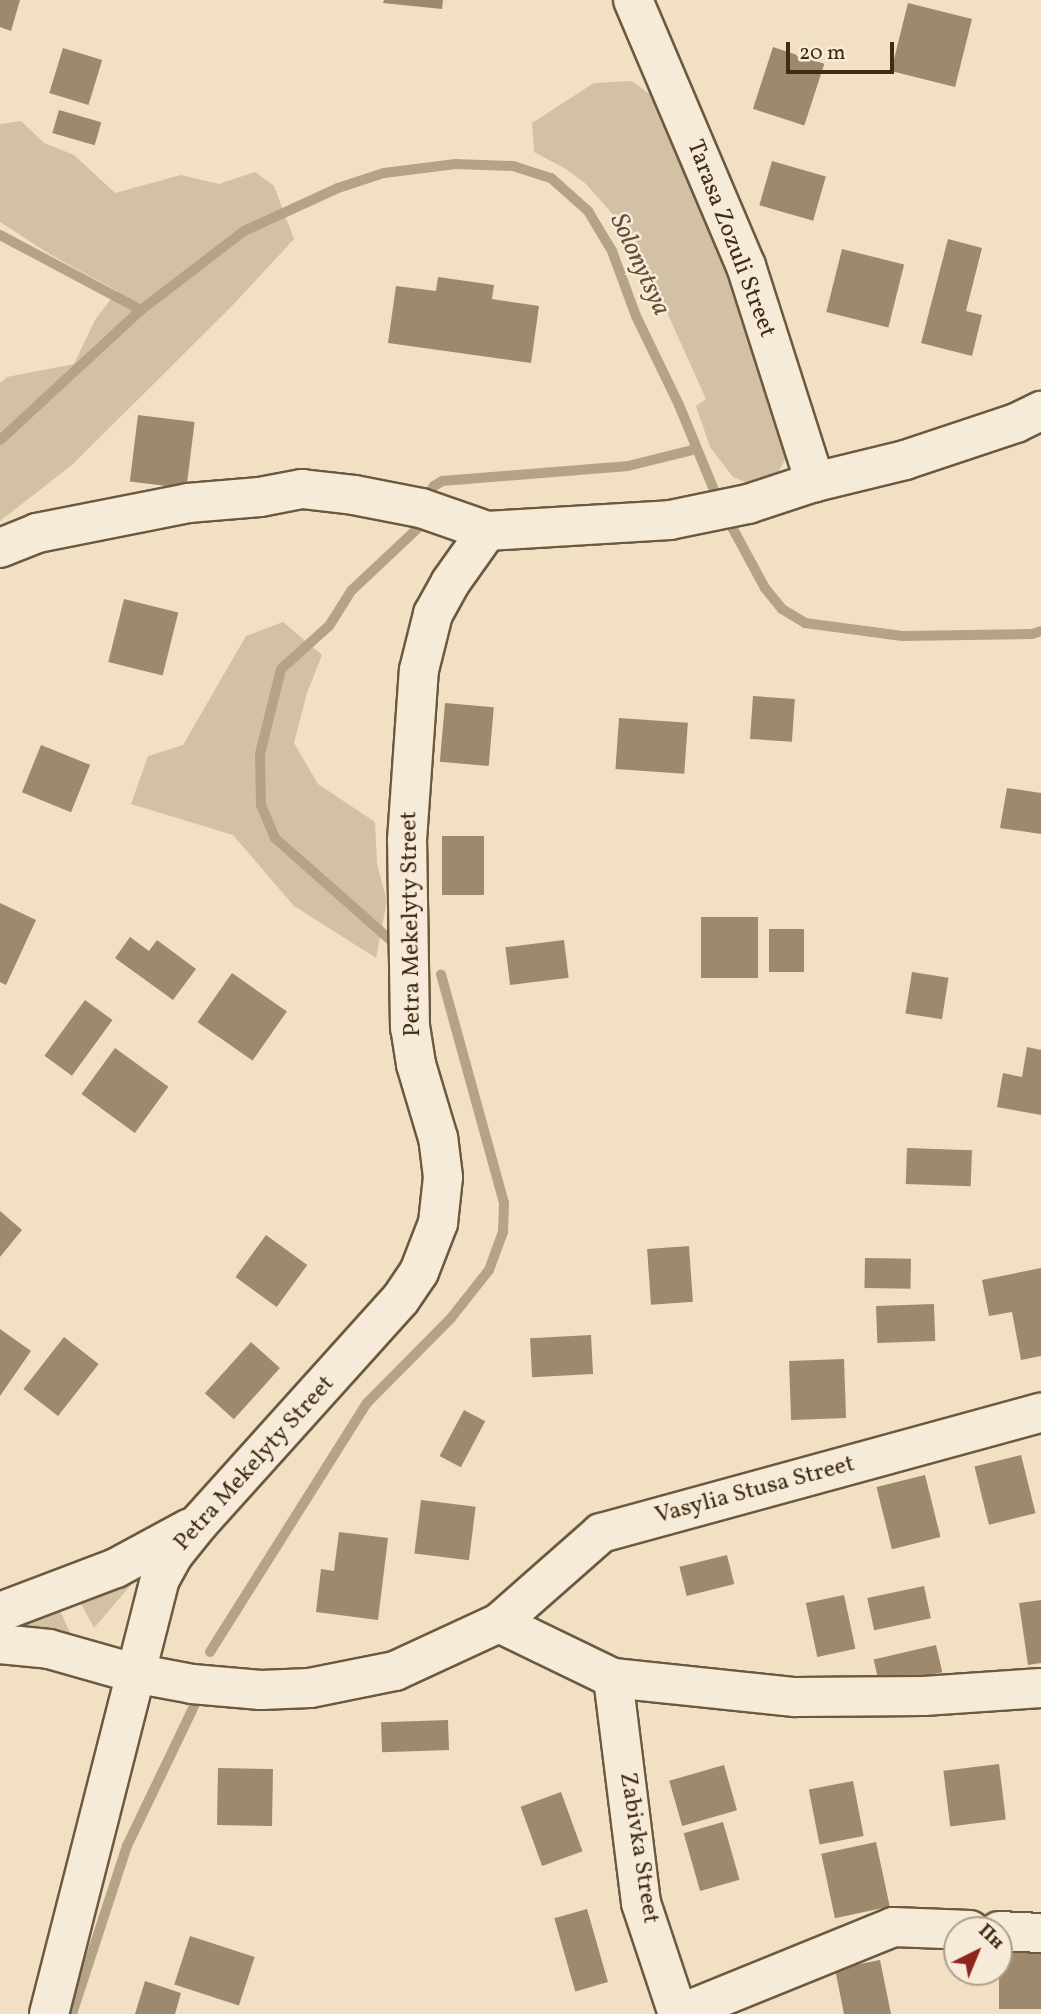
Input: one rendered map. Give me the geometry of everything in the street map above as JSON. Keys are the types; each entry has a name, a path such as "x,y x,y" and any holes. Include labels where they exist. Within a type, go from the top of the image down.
{"street":[{"name":"Tarasa Zozuli Street","path":"633,0 746,266 815,482"},
{"path":"0,548 37,533 188,503 260,497 302,489 354,495 421,508 487,531 670,520 748,504 815,482 905,460 1016,423 1041,411"},
{"name":"Petra Mekelyty Street","path":"49,2014 160,1579 174,1554 199,1523 400,1300 419,1272 438,1223 443,1177 438,1138 416,1064 410,1028 407,840 419,670 433,614 487,531"},
{"name":"Vasylia Stusa Street","path":"499,1623 601,1533 1041,1413"},
{"path":"0,1612 116,1568 199,1523"},
{"path":"0,1644 49,1649 134,1673 192,1684 261,1690 310,1688 395,1671 499,1623 613,1678 794,1697 924,1696 1041,1688"},
{"name":"Zabivka Street","path":"613,1678 641,1903 679,2014"},
{"path":"679,2014 893,1927 943,1929"},
{"path":"1013,1932 1041,1933"}],"shaded area":[{"path":"632,81 659,101 735,274 787,447 786,458 777,474 755,486 733,477 710,447 696,406 706,399 633,237 586,184 566,169 534,152 532,123 594,83"},
{"path":"21,121 44,143 74,155 115,193 181,175 219,184 255,172 274,186 294,239 230,308 72,465 0,521 0,383 7,377 74,364 95,320 117,291 51,255 0,222 0,124"},
{"path":"283,622 322,655 307,693 294,743 318,784 375,822 377,864 387,901 376,958 294,906 233,835 131,804 148,756 183,745 246,636"},
{"path":"148,1565 94,1628 77,1596"},
{"path":"58,1606 73,1639 0,1633"}],"building":[{"path":"0,0 20,0 11,31 0,27"},
{"path":"384,0 443,0 442,9 383,3"},
{"path":"908,3 972,19 955,87 891,71"},
{"path":"773,47 824,64 804,126 753,109"},
{"path":"63,48 102,60 88,105 49,93"},
{"path":"59,110 101,122 95,145 52,133"},
{"path":"772,161 826,176 813,221 759,205"},
{"path":"948,239 982,248 966,311 982,315 972,356 921,343"},
{"path":"842,249 904,264 888,328 826,312"},
{"path":"438,277 494,285 492,299 539,306 531,363 388,343 396,286 436,291"},
{"path":"138,415 195,422 186,488 130,482"},
{"path":"124,599 178,613 163,676 108,662"},
{"path":"753,696 795,699 792,742 750,739"},
{"path":"445,703 494,707 489,766 440,762"},
{"path":"619,718 688,723 684,774 615,769"},
{"path":"41,745 90,765 71,812 22,792"},
{"path":"1007,788 1041,793 1041,834 1000,828"},
{"path":"442,836 484,836 484,895 442,895"},
{"path":"0,903 36,920 6,985 0,982"},
{"path":"701,917 758,917 758,978 701,978"},
{"path":"769,929 804,929 804,972 769,972"},
{"path":"130,937 149,951 157,940 196,969 173,1000 115,958"},
{"path":"564,940 569,978 510,985 505,947"},
{"path":"912,972 949,978 942,1019 905,1013"},
{"path":"232,973 287,1011 252,1061 198,1022"},
{"path":"85,1000 113,1020 72,1076 44,1056"},
{"path":"1027,1047 1041,1050 1041,1115 997,1107 1003,1073 1022,1077"},
{"path":"115,1048 168,1087 135,1133 81,1094"},
{"path":"907,1148 972,1150 971,1186 906,1184"},
{"path":"0,1211 22,1230 0,1257"},
{"path":"266,1235 307,1265 277,1307 235,1277"},
{"path":"689,1246 693,1302 651,1305 647,1249"},
{"path":"865,1258 911,1259 910,1289 864,1288"},
{"path":"1041,1268 1041,1356 1021,1360 1012,1312 989,1316 982,1280"},
{"path":"934,1304 935,1341 877,1343 876,1306"},
{"path":"0,1329 31,1351 0,1396"},
{"path":"591,1335 593,1374 532,1377 530,1338"},
{"path":"64,1337 99,1364 58,1416 23,1389"},
{"path":"251,1342 280,1368 234,1419 205,1393"},
{"path":"844,1359 846,1418 791,1420 789,1361"},
{"path":"464,1410 485,1421 461,1467 440,1456"},
{"path":"1021,1455 1036,1513 989,1525 974,1467"},
{"path":"925,1475 940,1537 892,1549 876,1487"},
{"path":"421,1500 476,1507 469,1560 414,1554"},
{"path":"339,1532 388,1538 378,1620 316,1612 321,1569 334,1571"},
{"path":"727,1555 734,1584 687,1596 679,1567"},
{"path":"924,1586 931,1618 874,1630 867,1598"},
{"path":"844,1595 855,1649 817,1657 806,1603"},
{"path":"1041,1600 1041,1663 1028,1665 1019,1603"},
{"path":"936,1645 942,1672 880,1687 874,1659"},
{"path":"448,1720 449,1750 382,1752 381,1722"},
{"path":"999,1764 1006,1820 950,1826 943,1771"},
{"path":"724,1765 737,1810 682,1826 669,1781"},
{"path":"218,1768 273,1769 272,1826 217,1825"},
{"path":"853,1781 864,1836 820,1845 809,1790"},
{"path":"561,1792 583,1851 542,1866 521,1807"},
{"path":"723,1822 740,1880 700,1891 684,1833"},
{"path":"876,1842 890,1907 835,1918 821,1854"},
{"path":"587,1909 608,1982 575,1991 554,1918"},
{"path":"190,1936 255,1957 239,2006 174,1985"},
{"path":"1013,1948 1041,1948 1041,2009 999,2009 999,1986 1013,1986"},
{"path":"880,1960 891,2014 844,2014 835,1969"},
{"path":"145,1981 181,1993 175,2014 135,2014"}],"waterway":[{"name":"Solonytsya","path":"0,440 141,310 244,231 338,188 384,173 455,164 513,166 551,178 588,211 612,251 636,316 679,405 719,502"},
{"path":"0,235 141,310"},
{"path":"424,502 434,486 442,481 628,466 696,449"},
{"name":"Solonytsya","path":"726,516 765,588 782,609 805,623 902,636 1032,634 1041,631"},
{"path":"396,945 275,838 261,805 260,754 281,669 329,626 351,591 417,529"},
{"path":"210,1652 366,1404 451,1318 489,1270 503,1232 504,1203 441,975"},
{"path":"72,2014 127,1846 196,1702"}]}
